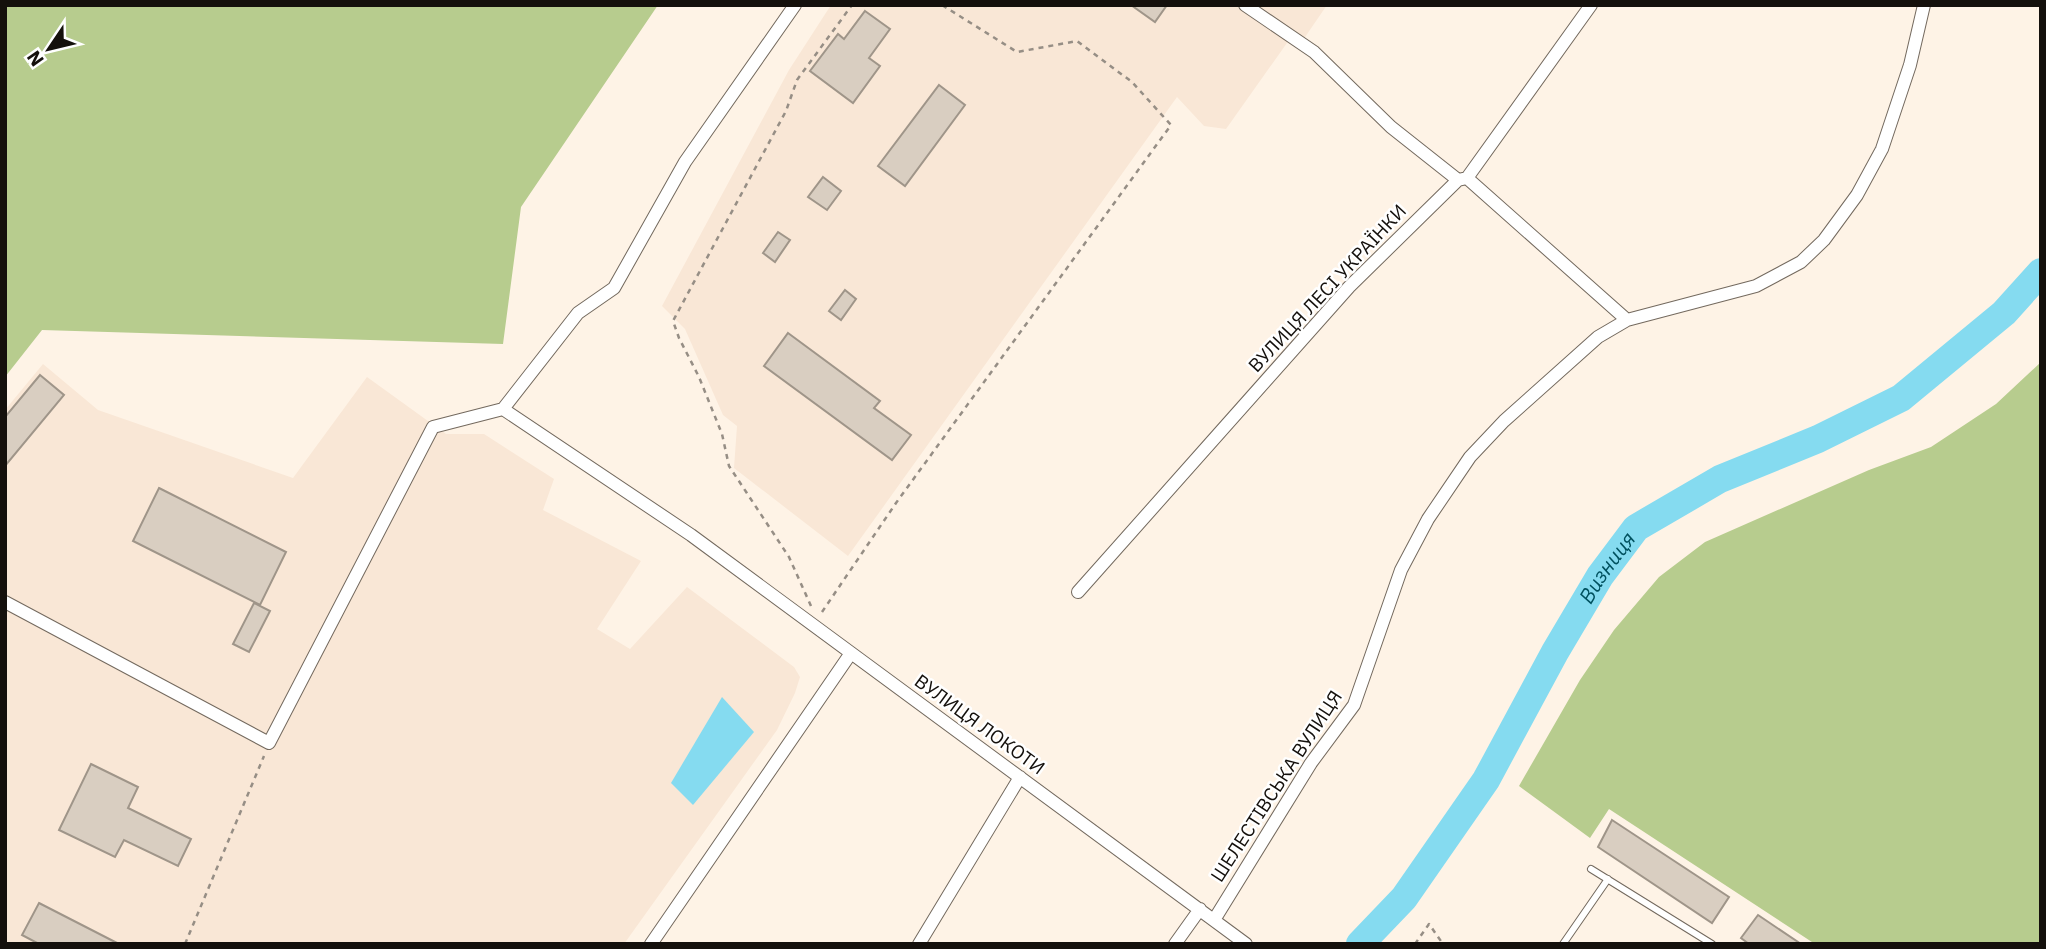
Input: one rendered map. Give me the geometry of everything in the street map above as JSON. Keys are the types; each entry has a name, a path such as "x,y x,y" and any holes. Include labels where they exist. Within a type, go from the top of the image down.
{"street":[{"path":"5,603 270,743 433,427 503,409 578,313 614,288 685,162 795,5"},
{"path":"1245,5 1314,52 1391,127 1462,179 1627,320"},
{"name":"ВУЛИЦЯ ЛЕСІ УКРАЇНКИ","path":"1078,592 1349,287 1462,179 1591,5"},
{"name":"ШЕЛЕСТІВСЬКА ВУЛИЦЯ","path":"1214,920 1311,763 1354,705 1401,570 1428,519 1470,457 1504,421 1598,337 1627,320 1756,286 1801,262 1824,240 1857,195 1882,149 1910,65 1924,5"},
{"name":"ВУЛИЦЯ ЛОКОТИ","path":"503,409 815,622 851,653 1246,944"},
{"path":"651,944 851,653"},
{"path":"919,944 1020,777"},
{"path":"1175,944 1200,909"}],"lane":[{"path":"1591,869 1712,944"},
{"path":"1563,944 1608,880"}],"path":[{"path":"815,622 789,557 729,466 722,434 673,321 786,111 797,80 852,5"},
{"path":"815,622 896,503 1171,125 1132,82 1077,41 1017,52 942,5"},
{"path":"186,944 270,743"},
{"path":"1415,944 1429,925 1443,944"}],"shaded area":[{"path":"831,5 1327,5 1303,40 1294,33 1226,129 1204,126 1177,97 848,556 734,468 737,426 723,415 685,329 662,306 789,70"},
{"path":"43,364 98,410 293,478 367,377 446,434 484,434 554,479 543,510 641,561 597,629 630,649 687,587 794,667 800,677 777,730 624,944 5,944 5,410"}],"green space":[{"path":"5,5 658,5 521,207 503,344 42,330 5,377"},
{"path":"2041,362 2041,944 1815,944 1609,809 1590,838 1519,786 1580,680 1614,630 1659,577 1705,542 1869,470 1931,447 1996,404"}],"water":[{"path":"722,697 754,732 693,805 671,783"}],"building":[{"path":"1131,5 1167,5 1155,22"},
{"path":"865,11 890,29 869,58 880,66 853,103 810,71 838,34 844,39"},
{"path":"939,85 965,105 905,186 878,166"},
{"path":"823,177 841,191 827,210 808,197"},
{"path":"778,232 790,240 775,262 763,253"},
{"path":"845,290 856,299 841,320 829,311"},
{"path":"788,333 880,401 874,408 911,435 892,460 764,366"},
{"path":"40,375 64,395 5,466 5,417"},
{"path":"159,488 286,552 260,605 133,541"},
{"path":"254,603 270,611 249,652 233,644"},
{"path":"91,764 138,787 128,808 191,839 178,866 124,840 115,857 59,830"},
{"path":"1612,820 1729,897 1712,923 1598,847"},
{"path":"39,903 119,944 39,944 22,935"},
{"path":"1758,915 1801,944 1749,944 1741,938"}],"waterway":[{"name":"Визниця","path":"1360,944 1404,898 1486,780 1555,652 1600,576 1636,528 1720,479 1818,439 1901,398 2004,313 2041,272"}]}
